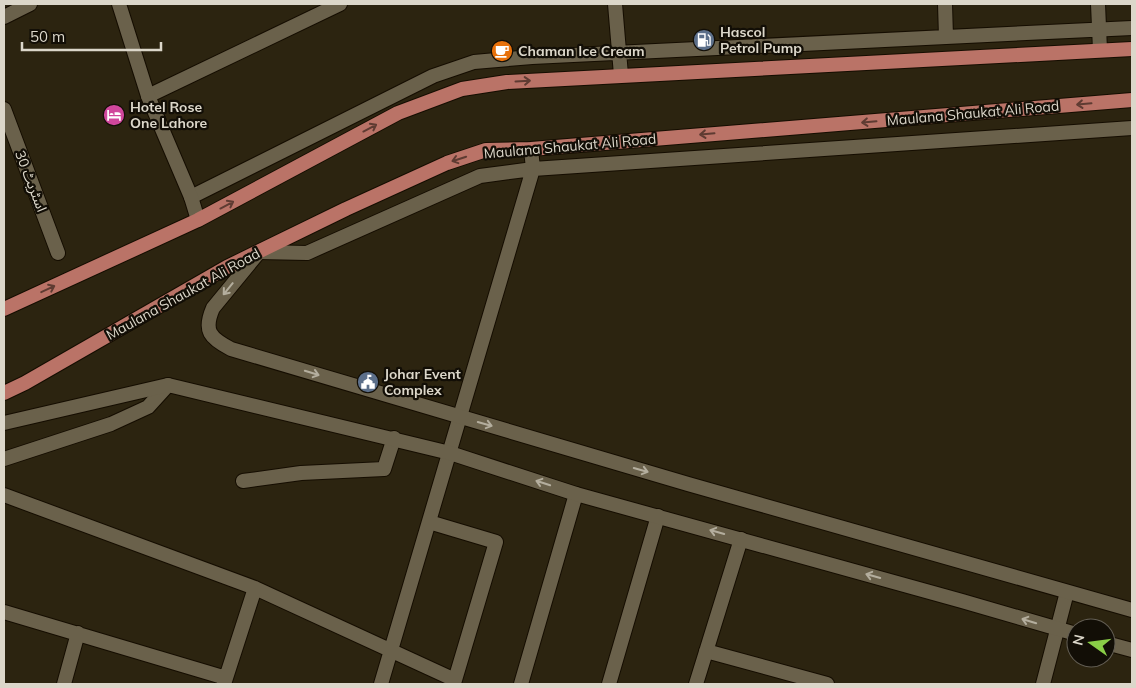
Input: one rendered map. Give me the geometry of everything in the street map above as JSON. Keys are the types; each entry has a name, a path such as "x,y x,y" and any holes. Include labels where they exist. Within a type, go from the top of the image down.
{"main road":[{"path":"4,310 198,220 398,113 462,89 506,82 1132,48"},
{"name":"Maulana Shaukat Ali Road","path":"4,393 25,383 227,267 346,209 447,163 486,150 1132,100"}],"street":[{"path":"4,17 30,4"},
{"path":"119,4 148,96 191,197 198,220"},
{"path":"148,96 340,4"},
{"path":"615,4 621,75"},
{"path":"944,4 946,37"},
{"path":"1098,4 1100,50"},
{"path":"191,197 433,76 474,62 619,53 1132,28"},
{"name":"اسٹریٹ 30","path":"4,109 58,253"},
{"path":"1132,128 533,170 480,176 307,253 259,252 213,308 209,317 208,328 212,337 231,349 459,417 1132,610"},
{"path":"381,684 533,170 531,148"},
{"path":"4,459 111,424 148,407 168,385"},
{"path":"4,423 168,385 450,452 576,494 952,598 1066,632"},
{"path":"243,481 301,472 384,469 394,438"},
{"path":"521,684 576,494"},
{"path":"4,495 255,588 455,680 496,542 428,522"},
{"path":"609,684 658,516"},
{"path":"696,684 741,539"},
{"path":"4,612 78,633 225,681 255,588"},
{"path":"1043,684 1067,592"},
{"path":"64,684 78,633"},
{"path":"1116,646 1132,650"},
{"path":"706,651 827,684"}],"place":[{"name":"Hascol Petrol Pump","path":"704,40"},
{"name":"Chaman Ice Cream","path":"502,51"},
{"name":"Hotel Rose One Lahore","path":"114,115"},
{"name":"Johar Event Complex","path":"368,382"}]}
